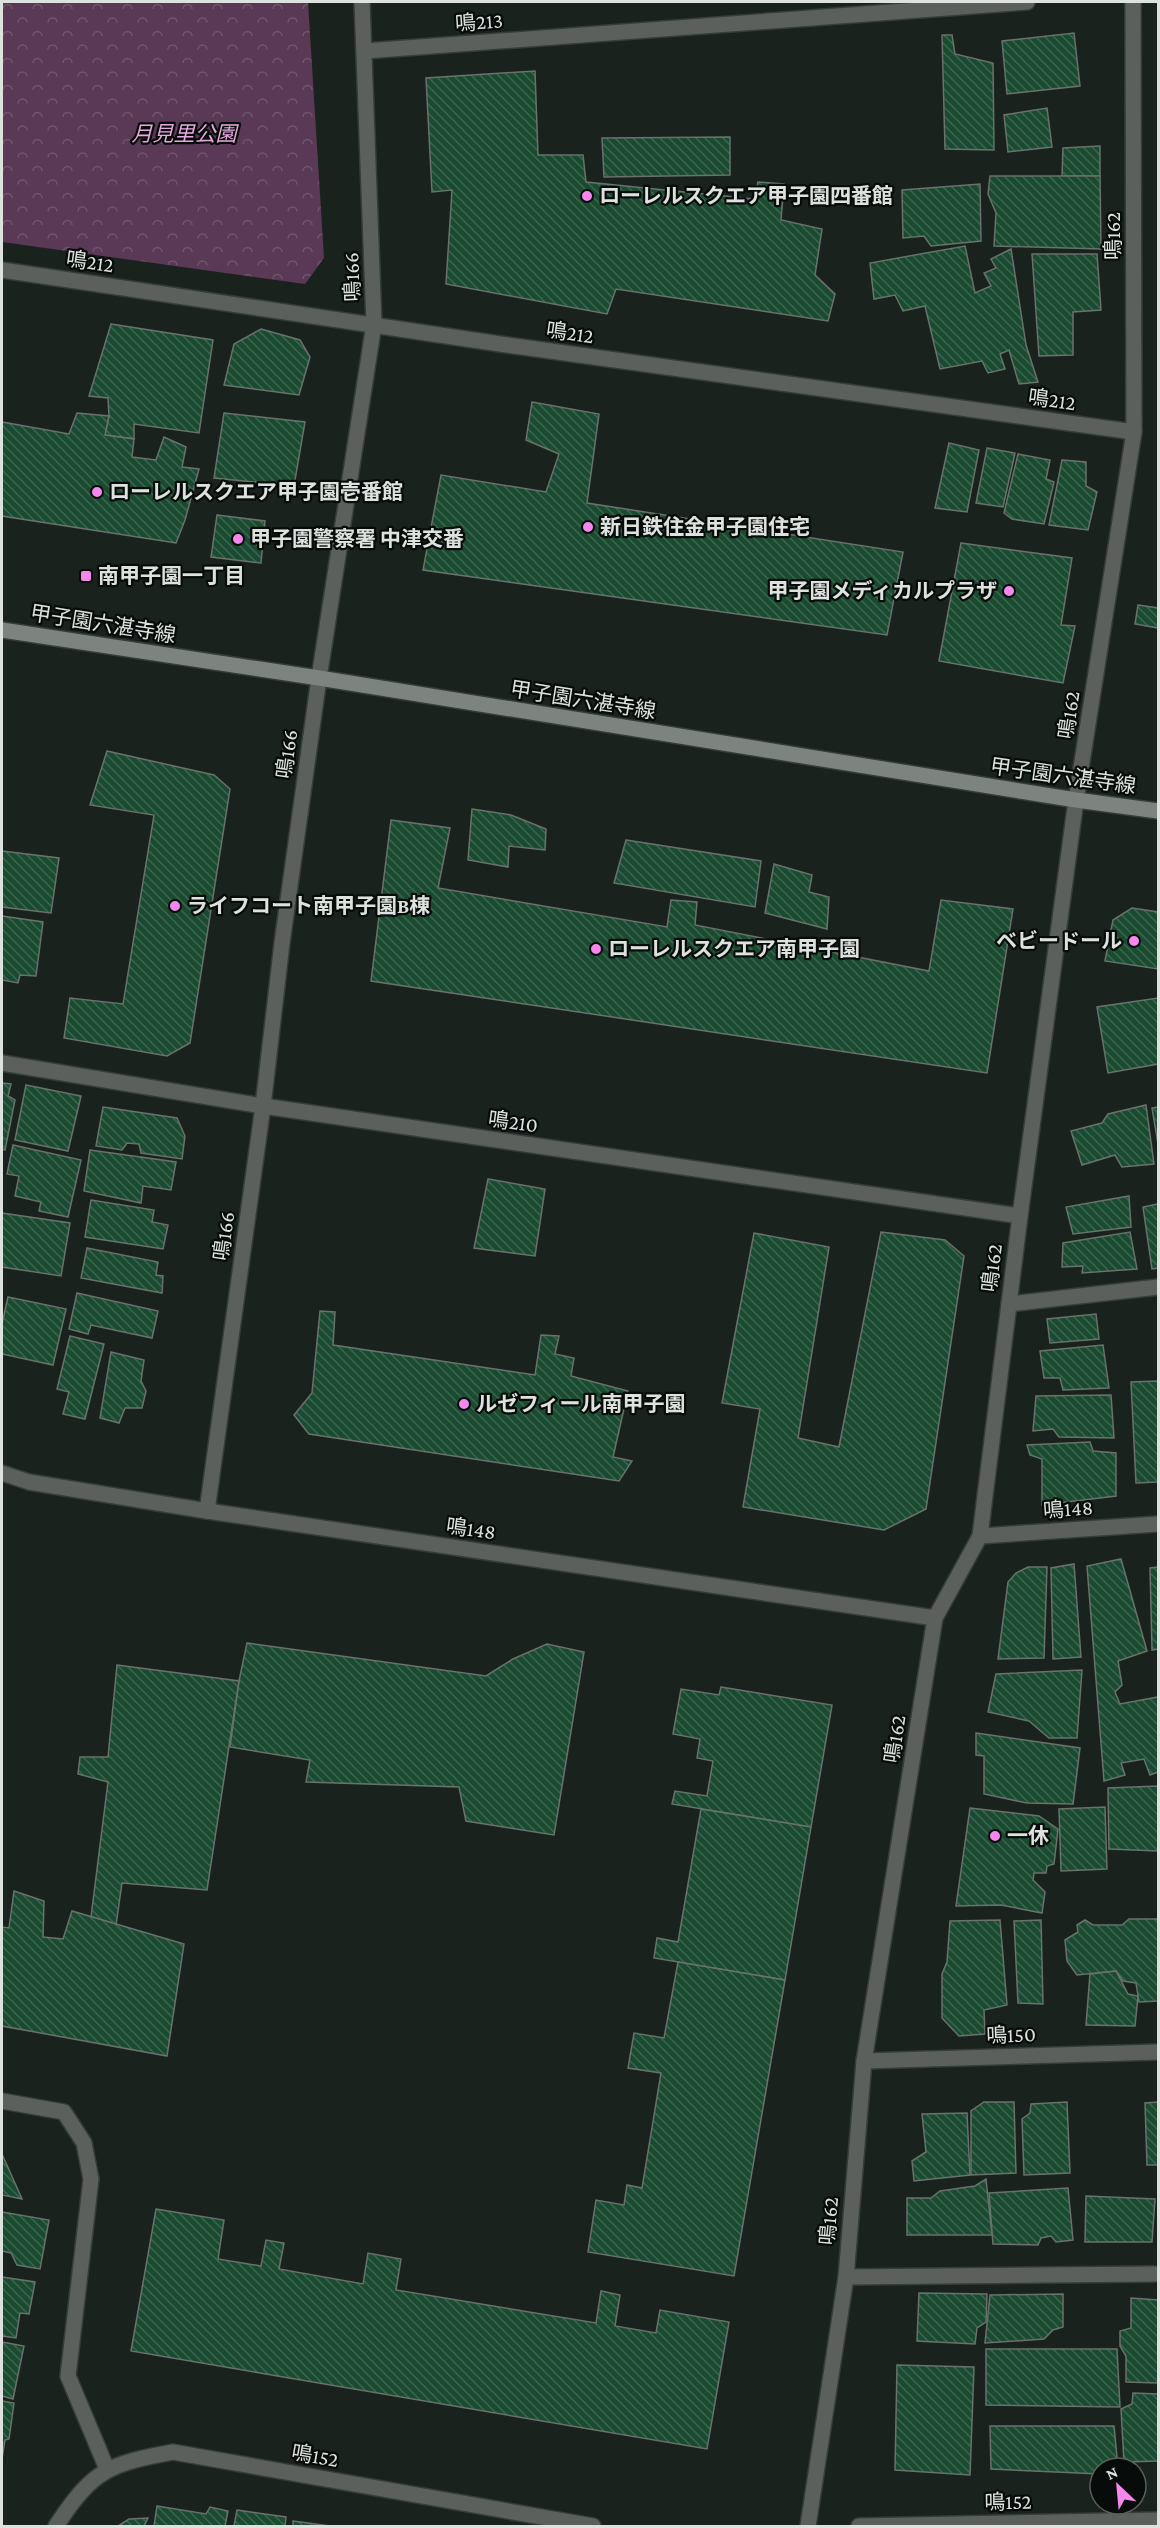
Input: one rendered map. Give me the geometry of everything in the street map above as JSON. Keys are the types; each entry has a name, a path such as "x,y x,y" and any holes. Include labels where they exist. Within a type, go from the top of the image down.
{"main road":[{"name":"甲子園六湛寺線","path":"2,630 319,678 1076,800 1158,811"}],"street":[{"name":"鳴166","path":"207,1511 319,678 374,324 362,2"},
{"name":"鳴213","path":"365,51 1027,2"},
{"name":"鳴162","path":"808,2526 846,2277 864,2061 935,1618 980,1536 1076,800 1134,432 1133,2"},
{"name":"鳴212","path":"2,270 507,345 1134,432"},
{"name":"鳴210","path":"2,1064 263,1106 1020,1216"},
{"path":"1009,1304 1158,1287"},
{"name":"鳴148","path":"2,1473 29,1482 207,1511 935,1618"},
{"name":"鳴148","path":"980,1536 1158,1524"},
{"name":"鳴150","path":"864,2061 1158,2052"},
{"path":"2,2101 64,2112 84,2143 91,2179 68,2376 107,2469"},
{"path":"846,2277 1155,2274"},
{"name":"鳴152","path":"56,2526 91,2481 107,2469 130,2460 172,2452 593,2526"},
{"name":"鳴152","path":"859,2526 1158,2520"}],"green space":[{"name":"月見里公園","path":"2,2 308,2 324,258 305,284 2,242"}],"building":[{"path":"1074,33 1080,86 1007,94 1002,41"},
{"path":"942,35 952,35 955,54 993,63 994,150 945,149"},
{"name":"ローレルスクエア甲子園四番館","path":"535,71 538,155 583,155 586,182 754,199 758,182 784,184 781,220 822,229 815,275 835,294 828,321 616,289 607,314 446,284 452,190 432,192 426,78"},
{"path":"1047,108 1052,147 1008,152 1004,115"},
{"path":"730,137 730,175 604,177 602,138"},
{"path":"1100,146 1100,176 1062,176 1063,148"},
{"path":"990,176 1100,176 1101,249 994,246 996,213 988,194"},
{"path":"980,184 981,241 931,246 924,236 903,238 902,190"},
{"path":"965,246 975,293 991,286 984,273 996,268 991,259 1011,249 1026,345 1038,382 1019,384 1009,350 1000,354 1005,369 988,373 982,361 940,369 925,306 903,311 895,295 874,299 870,263"},
{"path":"1032,254 1097,254 1101,310 1073,312 1073,355 1039,356"},
{"path":"111,324 213,340 199,433 134,424 134,439 105,435 109,416 108,398 89,396"},
{"path":"261,329 300,340 310,357 299,395 224,385 234,344"},
{"name":"新日鉄住金甲子園住宅","path":"532,402 599,414 587,503 903,552 887,635 423,570 441,475 546,492 559,454 526,440"},
{"name":"ローレルスクエア甲子園壱番館","path":"77,413 109,416 105,435 134,439 132,457 156,460 164,437 186,447 182,467 199,469 176,543 2,516 2,422 69,434"},
{"path":"224,413 305,422 294,486 214,478"},
{"path":"949,443 979,450 967,512 935,508"},
{"path":"987,448 1015,453 1003,507 976,503"},
{"path":"1018,454 1050,460 1046,479 1054,482 1044,524 1012,519 1004,513"},
{"path":"1062,460 1086,462 1086,486 1097,492 1088,530 1049,525"},
{"name":"甲子園警察署 中津交番","path":"217,515 265,521 261,563 211,557"},
{"name":"甲子園メディカルプラザ","path":"961,543 1072,558 1061,625 1075,626 1063,683 939,661"},
{"path":"1138,605 1158,608 1158,628 1135,624"},
{"name":"ライフコート南甲子園B棟","path":"107,751 214,775 230,789 190,1043 167,1056 64,1038 70,998 123,1004 154,815 90,805"},
{"path":"472,809 511,815 546,829 545,850 509,846 508,867 468,860"},
{"name":"ローレルスクエア南甲子園","path":"391,820 450,828 438,888 667,927 671,900 697,902 695,925 929,971 941,900 1013,909 987,1073 371,981"},
{"path":"626,840 761,861 755,907 614,883"},
{"path":"2,851 59,858 51,913 2,907"},
{"path":"774,864 812,875 809,892 829,897 827,929 765,913"},
{"path":"1132,908 1158,912 1158,969 1105,961 1113,920"},
{"path":"2,916 43,922 36,976 20,975 18,983 2,980"},
{"path":"1158,998 1158,1064 1108,1073 1097,1007"},
{"path":"2,1083 11,1084 8,1096 15,1100 5,1150 2,1149"},
{"path":"26,1085 81,1096 68,1151 15,1140"},
{"path":"1146,1105 1154,1164 1122,1167 1115,1155 1082,1165 1071,1131 1102,1123 1108,1114"},
{"path":"103,1107 177,1118 185,1136 182,1159 141,1153 139,1144 127,1143 122,1150 96,1146"},
{"path":"1158,1107 1158,1144 1152,1108"},
{"path":"13,1145 81,1160 68,1217 39,1211 41,1202 15,1196 19,1176 7,1174"},
{"path":"90,1150 176,1162 171,1190 143,1186 141,1203 84,1191"},
{"path":"488,1179 545,1189 535,1256 474,1248"},
{"path":"1129,1196 1131,1227 1073,1234 1066,1207"},
{"path":"91,1200 154,1210 152,1222 168,1225 163,1249 85,1237"},
{"path":"1158,1204 1158,1268 1152,1269 1143,1207"},
{"path":"2,1213 70,1223 61,1276 2,1267"},
{"path":"881,1232 945,1240 964,1256 926,1509 884,1530 743,1507 760,1409 722,1403 754,1233 829,1247 798,1438 839,1447"},
{"path":"1130,1232 1137,1269 1082,1273 1083,1266 1062,1267 1063,1243"},
{"path":"87,1248 158,1262 156,1275 163,1276 162,1293 81,1278"},
{"path":"77,1293 158,1311 152,1338 91,1325 88,1334 69,1329"},
{"path":"8,1297 66,1309 53,1365 2,1354 2,1324"},
{"name":"ルゼフィール南甲子園","path":"320,1311 335,1312 333,1345 535,1375 541,1335 559,1336 555,1354 574,1358 571,1376 628,1391 613,1457 632,1461 619,1481 309,1434 294,1415 312,1393"},
{"path":"1096,1314 1099,1339 1050,1343 1047,1319"},
{"path":"70,1336 104,1344 85,1419 63,1414 69,1392 57,1389"},
{"path":"1103,1345 1109,1388 1063,1390 1060,1378 1044,1378 1040,1351"},
{"path":"111,1352 144,1360 141,1381 146,1391 142,1408 125,1408 119,1423 100,1418"},
{"path":"1158,1381 1158,1482 1136,1483 1131,1382"},
{"path":"1111,1395 1114,1438 1059,1437 1053,1429 1033,1431 1036,1396"},
{"path":"1090,1442 1093,1451 1116,1453 1116,1496 1042,1505 1042,1459 1030,1455 1027,1445"},
{"path":"1121,1559 1147,1651 1118,1661 1122,1685 1115,1692 1120,1704 1158,1697 1158,1772 1150,1775 1144,1759 1121,1763 1125,1775 1104,1781 1087,1566"},
{"path":"1074,1564 1081,1657 1053,1659 1051,1568"},
{"path":"1028,1567 1047,1567 1044,1658 998,1659 1008,1582 1016,1573"},
{"path":"1158,1567 1158,1649 1152,1650 1150,1568"},
{"path":"247,1643 486,1676 513,1659 547,1644 584,1652 554,1835 466,1821 459,1787 306,1782 310,1760 230,1747"},
{"path":"117,1665 239,1681 207,1890 122,1883 116,1925 91,1917 108,1782 78,1774 80,1757 108,1757"},
{"path":"1082,1670 1077,1738 1049,1738 1029,1721 988,1712 996,1674"},
{"path":"721,1687 832,1705 811,1827 672,1804 675,1791 707,1796 713,1761 697,1758 700,1739 673,1734 681,1689 719,1695"},
{"path":"976,1733 1080,1748 1073,1804 1027,1803 984,1794 984,1756 976,1755"},
{"path":"1158,1786 1158,1851 1109,1849 1108,1788"},
{"path":"1105,1807 1107,1869 1061,1871 1059,1809"},
{"path":"970,1808 1039,1816 1058,1829 1054,1864 1047,1866 1046,1873 1034,1873 1033,1880 1045,1892 1042,1913 1001,1905 956,1906"},
{"path":"701,1809 811,1827 785,1980 654,1958 657,1938 678,1942"},
{"path":"14,1891 44,1901 43,1937 63,1939 72,1911 184,1944 167,2056 2,2026 2,1927 9,1928"},
{"path":"1129,1919 1158,1919 1158,2001 1139,2002 1136,1983 1123,1981 1116,1971 1077,1975 1067,1961 1065,1940 1078,1932 1077,1925 1085,1920 1093,1925 1122,1925"},
{"path":"1000,1920 1007,2005 984,2010 985,2034 959,2036 942,2018 942,1974 947,1962 950,1921"},
{"path":"1041,1920 1043,2004 1018,2003 1014,1921"},
{"path":"678,1962 785,1980 734,2276 588,2252 596,2200 624,2205 627,2185 642,2188 661,2073 628,2068 634,2033 664,2038"},
{"path":"1116,1971 1128,1994 1138,1996 1135,2026 1086,2025 1090,1974"},
{"path":"984,2102 1014,2102 1016,2173 971,2175 971,2111"},
{"path":"1067,2102 1070,2173 1024,2175 1022,2119 1030,2113 1031,2104"},
{"path":"1158,2102 1158,2165 1147,2165 1145,2103"},
{"path":"967,2113 970,2175 914,2181 912,2161 926,2152 922,2114"},
{"path":"2,2154 22,2199 2,2195"},
{"path":"986,2179 992,2235 907,2235 907,2198 931,2198 940,2191 975,2186"},
{"path":"1068,2188 1073,2240 1056,2242 1051,2236 1041,2238 1038,2245 993,2244 989,2193"},
{"path":"1086,2196 1155,2199 1152,2242 1085,2242"},
{"path":"156,2209 224,2220 218,2259 261,2266 266,2240 284,2243 279,2269 363,2284 368,2253 401,2259 396,2290 596,2323 601,2291 620,2295 615,2326 656,2333 660,2310 729,2322 707,2449 131,2351"},
{"path":"2,2212 49,2220 40,2269 17,2265 11,2253 2,2251"},
{"path":"2,2277 35,2282 29,2314 20,2313 16,2338 2,2336"},
{"path":"919,2293 987,2294 986,2322 977,2328 975,2344 917,2341"},
{"path":"1063,2294 1063,2327 1053,2330 1044,2339 985,2343 990,2295"},
{"path":"1131,2298 1158,2300 1158,2383 1126,2382 1126,2356 1120,2346 1120,2331 1131,2328"},
{"path":"2,2342 24,2346 13,2399 2,2396"},
{"path":"986,2349 1117,2349 1120,2407 986,2405"},
{"path":"897,2365 974,2367 970,2475 895,2470"},
{"path":"1133,2393 1158,2394 1158,2461 1148,2461 1148,2456 1124,2456 1121,2409 1132,2404"},
{"path":"2,2401 14,2403 9,2439 5,2440 2,2459"},
{"path":"990,2426 1114,2426 1117,2456 1088,2456 1088,2473 991,2469"},
{"path":"157,2506 206,2514 210,2507 228,2511 225,2526 154,2526"},
{"path":"237,2510 286,2517 285,2526 234,2526"},
{"path":"148,2518 144,2526 118,2526 129,2519"},
{"path":"293,2521 330,2526 293,2526"}],"place":[{"name":"ローレルスクエア甲子園四番館","path":"587,196"},
{"name":"ローレルスクエア甲子園壱番館","path":"97,492"},
{"name":"新日鉄住金甲子園住宅","path":"588,527"},
{"name":"甲子園警察署 中津交番","path":"238,539"},
{"name":"南甲子園一丁目","path":"86,576"},
{"name":"甲子園メディカルプラザ","path":"1009,591"},
{"name":"ライフコート南甲子園B棟","path":"175,906"},
{"name":"ベビードール","path":"1134,941"},
{"name":"ローレルスクエア南甲子園","path":"596,949"},
{"name":"ルゼフィール南甲子園","path":"464,1404"},
{"name":"一休","path":"995,1836"}]}
